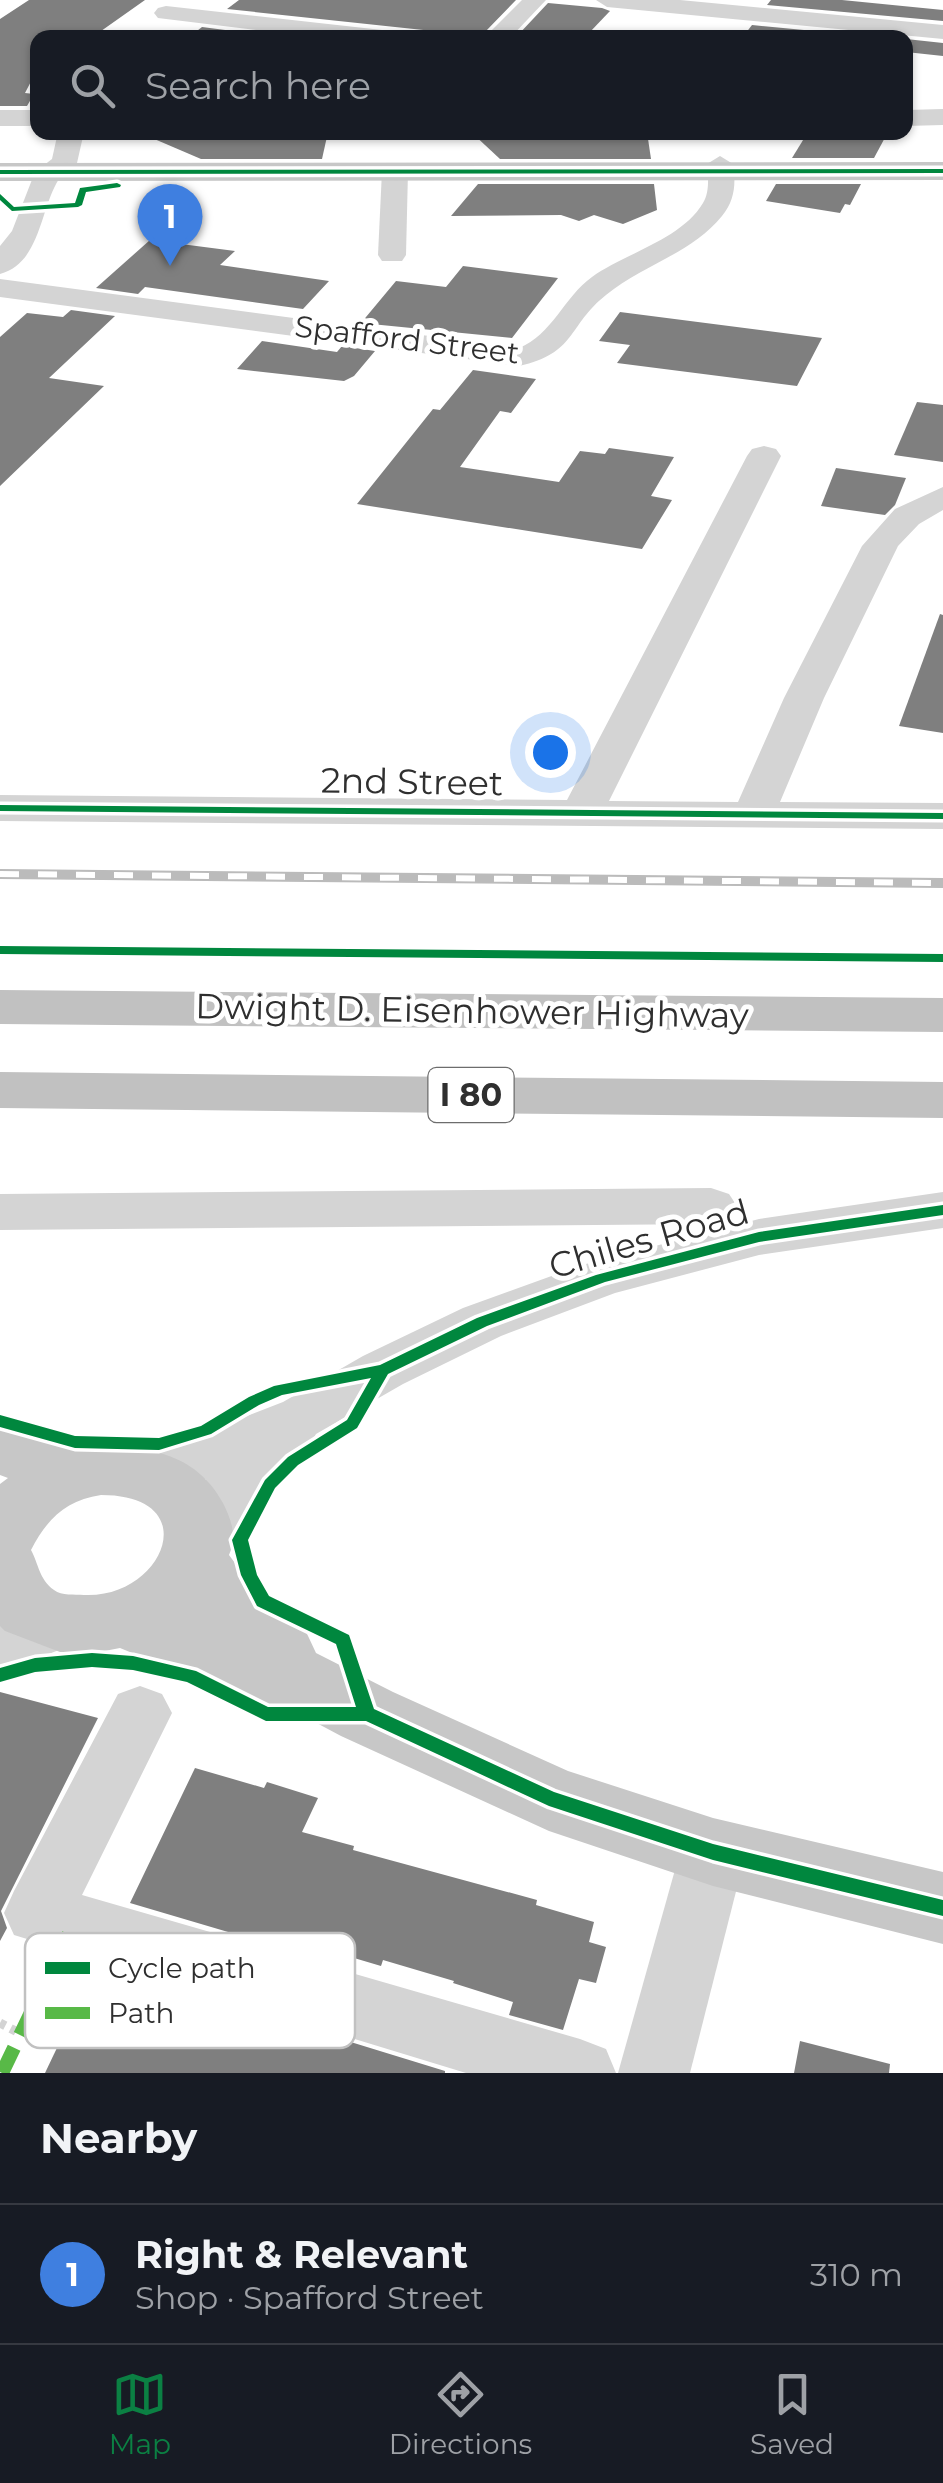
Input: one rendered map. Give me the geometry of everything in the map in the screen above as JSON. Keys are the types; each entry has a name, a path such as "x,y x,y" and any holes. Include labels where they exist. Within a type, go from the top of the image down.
{"highway":[{"name":"Dwight D. Eisenhower Highway","path":"0,1007 943,1016"},
{"name":"I 80","path":"0,1090 943,1100"}],"main road":[{"path":"0,162 56,158 943,171"},
{"path":"0,172 56,158 394,170 943,162"},
{"path":"0,182 14,188 37,209"},
{"path":"0,1449 44,1464 152,1476 177,1490 194,1511 198,1549 224,1602 276,1642 289,1673"},
{"path":"0,1543 11,1518 31,1496 58,1480 112,1471"},
{"path":"62,1630 169,1596 181,1586 198,1549"},
{"path":"0,1557 0,1569 11,1593 62,1630 206,1652 247,1676 289,1673 367,1714 549,1798 713,1852 943,1908"}],"street":[{"path":"504,30 535,0"},
{"path":"608,0 744,6 943,32"},
{"path":"144,29 176,6 268,30"},
{"path":"913,118 943,117"},
{"path":"0,118 30,118"},
{"path":"0,265 26,233 56,158"},
{"name":"Spafford Street","path":"0,288 519,357 539,355 587,295 635,260 689,231 712,210 720,197 721,168"},
{"path":"392,255 394,170"},
{"path":"598,249 635,260"},
{"path":"581,814 764,456"},
{"path":"754,814 804,698 880,546 893,526 916,508 943,497"},
{"name":"2nd Street","path":"0,808 943,816"},
{"path":"0,1212 711,1206"},
{"name":"Chiles Road","path":"303,1417 384,1370 482,1322 602,1278 760,1237 943,1210"},
{"path":"112,1471 189,1462 303,1417"},
{"path":"198,1549 236,1484 303,1417"},
{"path":"106,1933 38,1913 140,1713"},
{"path":"654,2073 713,1852"},
{"path":"355,2007 580,2073"}],"path":[{"path":"0,2023 21,2034"}],"building":[{"path":"29,0 145,0 102,30 30,30 27,106 0,106 0,19"},
{"path":"239,0 516,0 487,30 424,30 227,9"},
{"path":"771,0 842,0 943,10 943,21 767,5"},
{"path":"548,3 610,11 592,30 523,30"},
{"path":"752,25 804,30 748,30"},
{"path":"913,40 943,43 943,56 913,53"},
{"path":"157,140 326,140 322,159 201,159"},
{"path":"480,140 648,140 651,159 500,159"},
{"path":"803,140 884,140 874,158 792,158"},
{"path":"478,184 654,184 657,210 623,224 594,215 579,221 561,215 451,216"},
{"path":"776,184 861,184 850,205 845,204 840,213 766,201"},
{"path":"150,240 235,251 220,265 329,281 303,309 145,287 138,294 96,288"},
{"path":"463,266 558,278 512,338 361,323 396,281 446,287"},
{"path":"71,310 115,316 49,378 104,386 0,486 0,337 27,313 63,317"},
{"path":"620,312 822,338 797,386 617,363 630,345 599,341"},
{"path":"262,341 337,352 342,346 375,351 354,376 344,381 237,369"},
{"path":"473,370 536,379 511,413 500,411 460,467 559,482 580,451 605,454 609,448 674,457 651,496 672,500 642,549 357,504 433,409 440,410"},
{"path":"917,402 943,405 943,462 894,455"},
{"path":"836,468 906,478 895,505 885,515 821,506"},
{"path":"940,614 943,733 899,726"},
{"path":"0,1692 98,1718 1,1911 7,1928 0,1941"},
{"path":"195,1768 264,1788 267,1782 318,1798 302,1832 354,1846 353,1850 537,1900 536,1905 594,1922 589,1942 606,1947 596,1983 579,1979 563,2030 509,2015 513,2002 454,1981 383,1960 381,1966 355,1958 355,1933 232,1933 130,1903"},
{"path":"800,2041 890,2064 889,2073 794,2073"},
{"path":"355,2043 445,2071 445,2073 45,2073 57,2048 355,2048"}],"railway":[{"path":"0,874 943,883"}],"marked path":[{"path":"69,1933 74,1923"},
{"path":"2,2073 25,2025"}],"cycle path":[{"path":"0,172 943,171"},
{"path":"0,196 12,209 78,205 83,190 117,185"},
{"path":"0,808 943,816"},
{"path":"0,950 943,958"},
{"path":"0,1421 75,1442 159,1444 206,1430 279,1390 383,1370 482,1322 601,1278 759,1237 943,1210"},
{"path":"367,1714 343,1640 263,1601 249,1575 240,1540 270,1484 293,1461 352,1424 383,1370"},
{"path":"0,1675 35,1665 92,1660 133,1663 190,1676 266,1714 367,1714 549,1798 713,1852 943,1908"}],"place":[{"name":"Right & Relevant","path":"170,266"}]}
